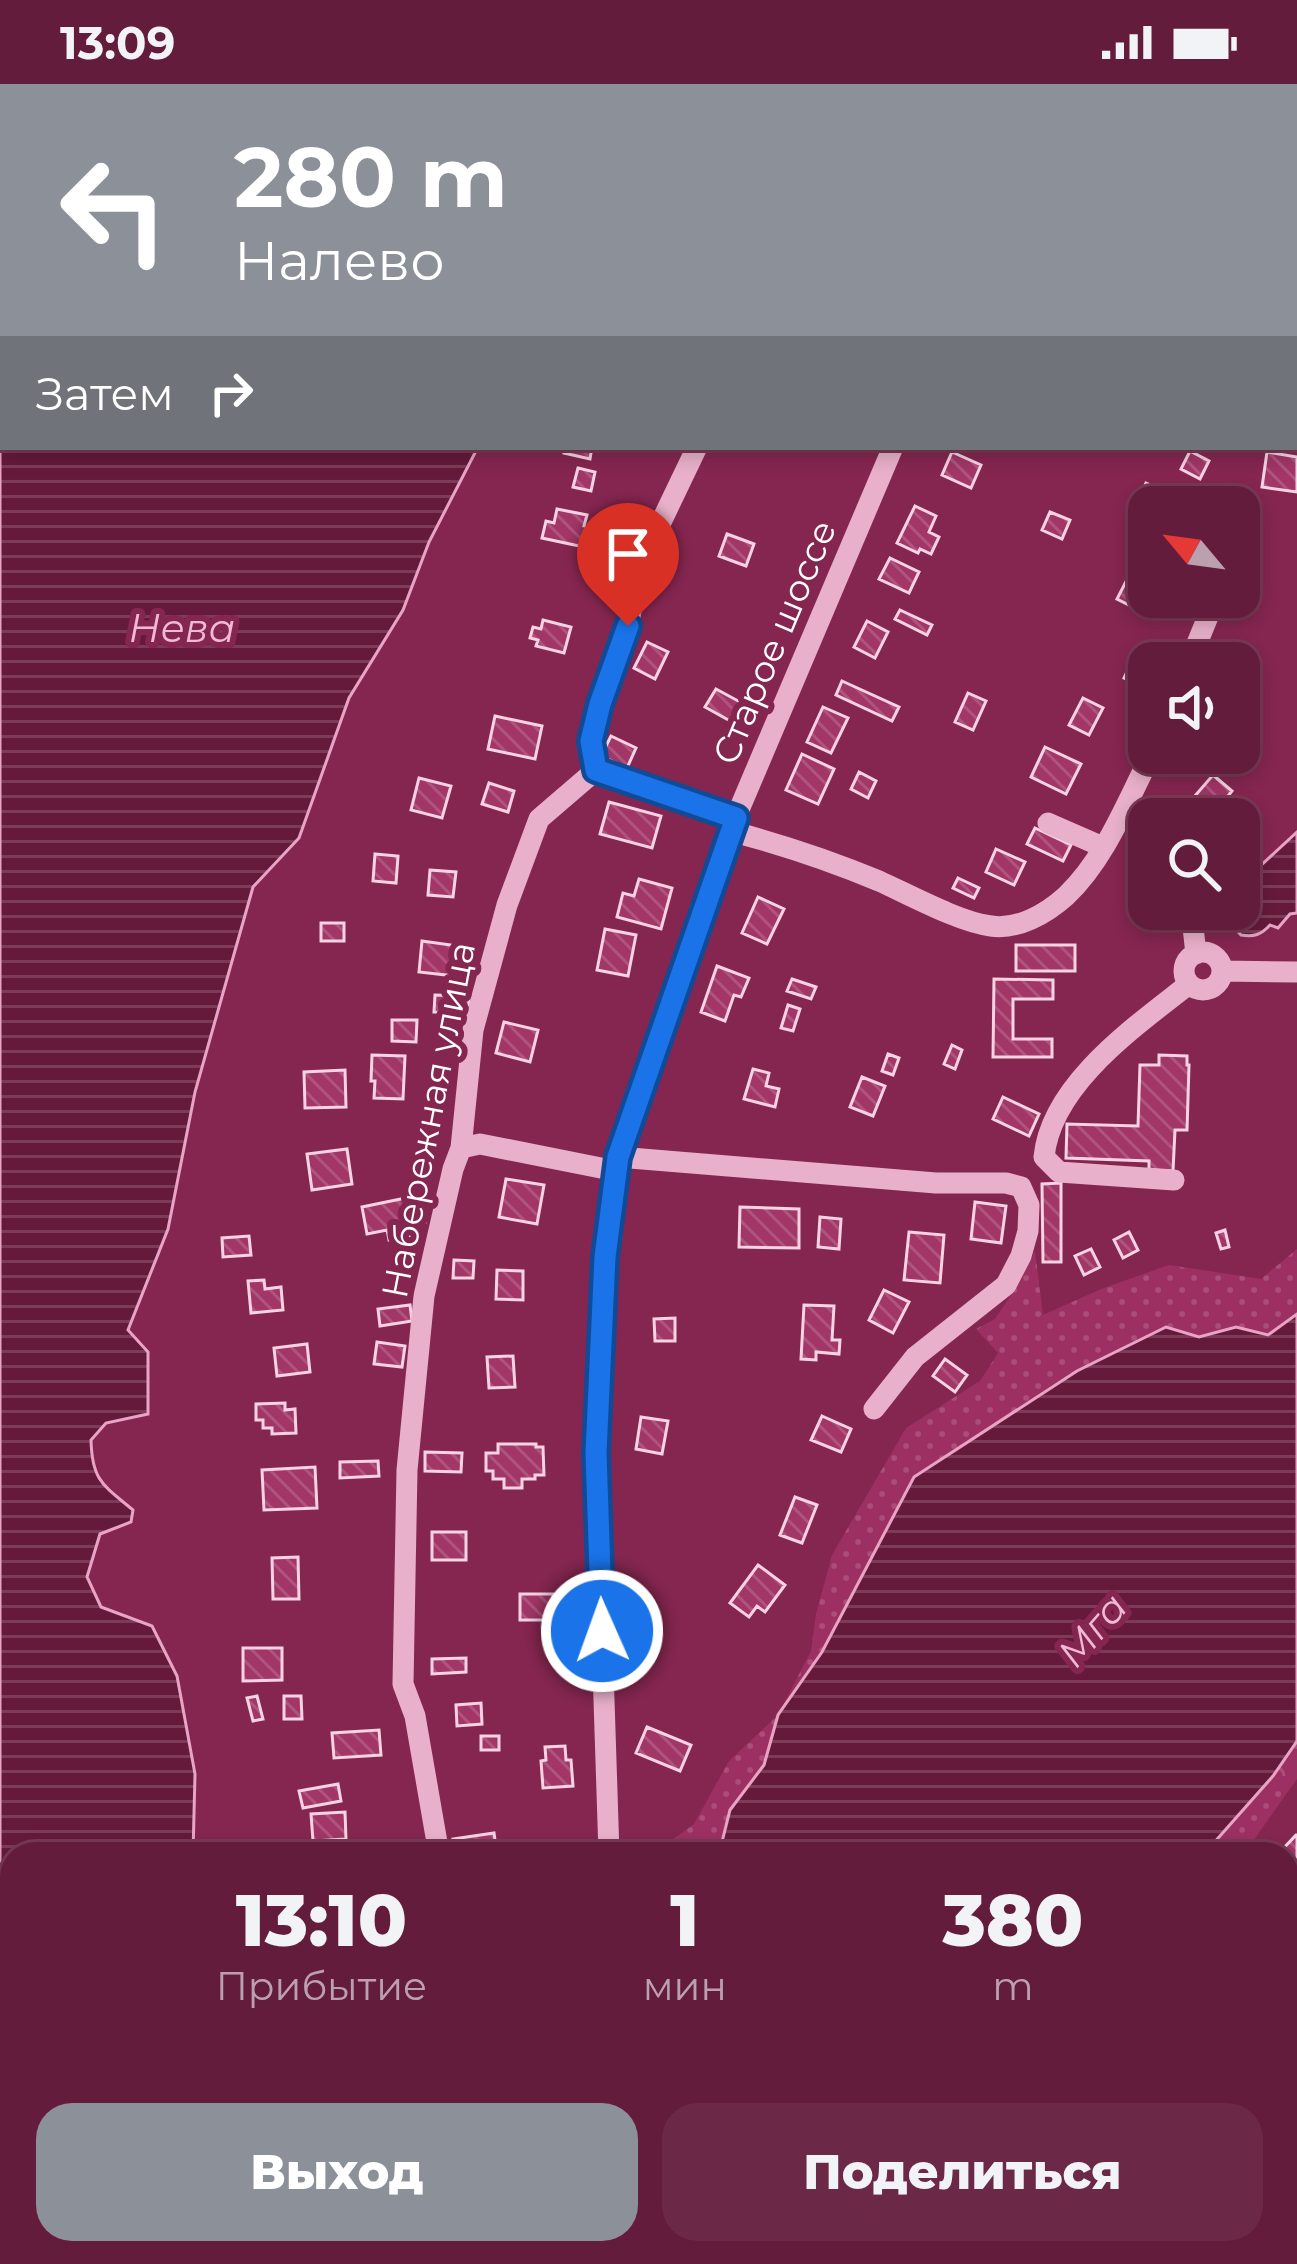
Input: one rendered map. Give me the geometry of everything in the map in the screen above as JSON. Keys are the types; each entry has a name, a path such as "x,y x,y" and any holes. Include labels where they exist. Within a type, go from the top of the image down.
{"street":[{"path":"696,450 640,566 628,626 591,741 596,770 990,926 1017,926 1066,896 1103,848 1141,774"},
{"name":"Старое шоссе","path":"609,1842 596,1453 605,1257 617,1164 733,824 891,450"},
{"name":"Набережная улица","path":"437,1842 415,1716 403,1684 407,1470 424,1296 461,1148 473,1030 507,905 539,819 596,770"},
{"path":"1048,823 1103,848"},
{"path":"1193,930 1196,954"},
{"path":"1196,954 1210,954 1220,964 1222,971 1210,989 1202,990 1185,978 1185,964 1196,954"},
{"path":"1222,971 1297,972"},
{"path":"1174,1180 1059,1172 1044,1157 1046,1139 1066,1100 1095,1064 1189,984"},
{"path":"461,1148 480,1144 617,1164 1021,1187 1029,1204 1028,1231 1006,1285 915,1357 874,1409"}],"green space":[{"path":"1297,1249 1297,1314 1269,1335 1236,1327 1199,1337 1166,1327 1077,1371 914,1477 822,1652 778,1715 811,1651 832,1555 906,1428 980,1381 998,1353 976,1329 995,1319 1035,1251 1043,1315 1169,1265 1261,1279"},
{"path":"778,1715 764,1765 730,1810 722,1842 669,1842 694,1824 729,1761"},
{"path":"1297,1741 1297,1779 1284,1797 1273,1776"},
{"path":"1273,1776 1284,1797 1252,1842 1215,1842"}],"water":[{"name":"Нева","path":"0,450 476,450 429,542 403,610 349,698 299,838 253,887 195,1092 168,1229 128,1330 148,1352 148,1414 106,1423 91,1440 101,1481 133,1510 131,1522 100,1534 87,1577 101,1607 152,1626 177,1676 195,1774 193,1842 0,1842"},
{"path":"1297,832 1297,913 1278,928 1270,925 1257,934 1241,935 1235,930 1260,930 1260,866"},
{"name":"Мга","path":"1297,1314 1297,1741 1215,1842 722,1842 730,1810 764,1765 778,1715 822,1652 914,1477 1077,1371 1166,1327 1199,1337 1236,1327 1268,1335"}],"building":[{"path":"564,450 592,450 590,459"},
{"path":"1190,451 1209,461 1200,479 1181,469"},
{"path":"952,452 981,465 971,488 942,475"},
{"path":"1267,452 1297,457 1297,492 1262,487"},
{"path":"578,468 595,472 591,491 573,487"},
{"path":"915,506 936,516 929,532 939,537 931,554 897,543"},
{"path":"557,509 587,515 584,526 597,529 593,549 542,538 546,521 554,523"},
{"path":"1050,512 1070,520 1062,539 1042,530"},
{"path":"727,534 754,544 746,566 719,556"},
{"path":"890,558 919,572 909,593 879,579"},
{"path":"1128,577 1128,604 1117,599"},
{"path":"900,610 932,625 927,635 895,619"},
{"path":"543,620 571,627 564,653 536,646 538,640 530,638 533,627 541,629"},
{"path":"867,621 888,632 875,658 854,647"},
{"path":"647,642 668,652 655,679 634,668"},
{"path":"842,681 899,707 892,721 836,695"},
{"path":"716,689 742,703 732,722 705,707"},
{"path":"968,693 986,701 973,730 955,722"},
{"path":"1083,698 1103,708 1089,735 1069,725"},
{"path":"823,707 848,718 831,753 807,742"},
{"path":"495,716 542,726 535,759 488,749"},
{"path":"611,736 636,748 627,768 601,756"},
{"path":"1045,747 1081,764 1066,794 1031,777"},
{"path":"802,754 834,769 818,804 786,790"},
{"path":"859,772 876,781 868,798 851,789"},
{"path":"1213,775 1232,791 1226,798 1193,798"},
{"path":"419,778 451,786 442,818 411,810"},
{"path":"489,783 514,791 508,812 482,804"},
{"path":"609,802 661,816 652,848 600,834"},
{"path":"1035,828 1071,845 1063,861 1027,844"},
{"path":"996,849 1025,862 1014,885 986,872"},
{"path":"375,854 398,856 396,883 373,881"},
{"path":"430,870 456,872 453,897 428,895"},
{"path":"958,878 979,888 974,898 953,888"},
{"path":"639,879 672,888 661,929 617,917 623,893 634,896"},
{"path":"758,897 784,909 767,944 742,933"},
{"path":"321,923 344,923 344,941 321,941"},
{"path":"605,929 636,935 628,976 597,970"},
{"path":"422,941 458,946 455,976 419,972"},
{"path":"1016,945 1075,945 1075,971 1016,971"},
{"path":"717,966 749,978 741,997 734,995 725,1021 701,1012"},
{"path":"792,979 816,987 811,999 787,991"},
{"path":"994,979 1053,980 1053,999 1013,999 1013,1039 1052,1039 1052,1057 993,1057"},
{"path":"435,995 469,996 469,1013 434,1012"},
{"path":"788,1005 800,1009 793,1031 781,1028"},
{"path":"392,1020 417,1020 416,1042 392,1041"},
{"path":"504,1022 538,1030 530,1062 496,1053"},
{"path":"952,1045 962,1050 955,1069 944,1064"},
{"path":"888,1054 899,1058 893,1075 882,1071"},
{"path":"372,1055 405,1056 403,1099 374,1098"},
{"path":"1159,1055 1187,1056 1189,1065 1187,1130 1175,1130 1173,1171 1149,1170 1149,1161 1066,1158 1067,1124 1138,1126 1140,1065 1159,1065"},
{"path":"753,1069 769,1073 766,1086 779,1089 775,1107 744,1099"},
{"path":"345,1070 346,1107 305,1108 304,1072"},
{"path":"862,1077 885,1086 873,1116 850,1107"},
{"path":"1003,1097 1039,1114 1029,1136 993,1119"},
{"path":"347,1149 352,1184 312,1190 307,1154"},
{"path":"506,1179 544,1185 537,1224 499,1217"},
{"path":"1061,1183 1061,1262 1043,1262 1042,1184"},
{"path":"420,1195 425,1222 416,1224 418,1234 389,1240 387,1230 367,1234 362,1207"},
{"path":"975,1202 1006,1206 1001,1243 971,1239"},
{"path":"740,1207 799,1209 799,1248 739,1247"},
{"path":"820,1217 841,1219 839,1249 818,1247"},
{"path":"1225,1230 1229,1247 1221,1249 1216,1233"},
{"path":"909,1232 944,1235 940,1283 904,1280"},
{"path":"1129,1232 1138,1250 1123,1258 1114,1240"},
{"path":"249,1236 251,1255 223,1257 222,1238"},
{"path":"1091,1249 1100,1267 1084,1275 1075,1256"},
{"path":"454,1260 474,1261 473,1278 453,1278"},
{"path":"497,1270 523,1271 523,1300 496,1299"},
{"path":"264,1280 265,1289 281,1287 283,1310 251,1313 248,1281"},
{"path":"884,1290 909,1302 893,1333 869,1320"},
{"path":"410,1305 412,1321 380,1326 378,1309"},
{"path":"804,1305 834,1306 832,1340 840,1340 839,1354 816,1352 816,1360 801,1359"},
{"path":"675,1318 675,1341 655,1341 654,1319"},
{"path":"377,1342 405,1346 402,1367 374,1364"},
{"path":"307,1344 310,1372 277,1376 274,1348"},
{"path":"513,1356 515,1387 489,1388 487,1357"},
{"path":"945,1359 967,1375 955,1392 933,1376"},
{"path":"285,1403 285,1410 295,1409 296,1433 272,1434 272,1428 263,1428 263,1420 256,1420 256,1404"},
{"path":"822,1416 851,1429 841,1452 811,1440"},
{"path":"641,1417 668,1421 662,1454 636,1449"},
{"path":"498,1444 543,1447 544,1475 522,1479 522,1488 504,1488 504,1479 493,1479 493,1471 486,1471 486,1453 498,1453"},
{"path":"425,1452 462,1453 461,1472 425,1471"},
{"path":"378,1461 379,1476 340,1478 340,1462"},
{"path":"315,1467 317,1508 264,1510 262,1470"},
{"path":"795,1497 817,1505 802,1543 780,1535"},
{"path":"432,1532 466,1532 466,1560 432,1560"},
{"path":"298,1557 299,1599 273,1599 272,1558"},
{"path":"758,1565 785,1585 765,1612 757,1606 749,1617 730,1603"},
{"path":"520,1594 553,1594 553,1620 520,1620"},
{"path":"243,1648 282,1648 282,1680 243,1681"},
{"path":"466,1658 466,1672 432,1674 432,1659"},
{"path":"257,1696 263,1719 253,1721 247,1698"},
{"path":"284,1696 301,1696 302,1719 284,1719"},
{"path":"481,1703 482,1724 457,1726 456,1705"},
{"path":"647,1727 691,1745 680,1771 636,1753"},
{"path":"379,1730 381,1755 334,1758 332,1733"},
{"path":"481,1736 499,1736 499,1750 481,1750"},
{"path":"565,1746 573,1786 543,1788 545,1747"},
{"path":"338,1784 341,1801 303,1808 299,1791"},
{"path":"345,1812 346,1839 313,1841 311,1814"},
{"path":"494,1833 495,1842 453,1842"}],"route":[{"path":"602,1631 596,1453 605,1257 618,1157 736,818 596,770 591,741 628,626"}]}
